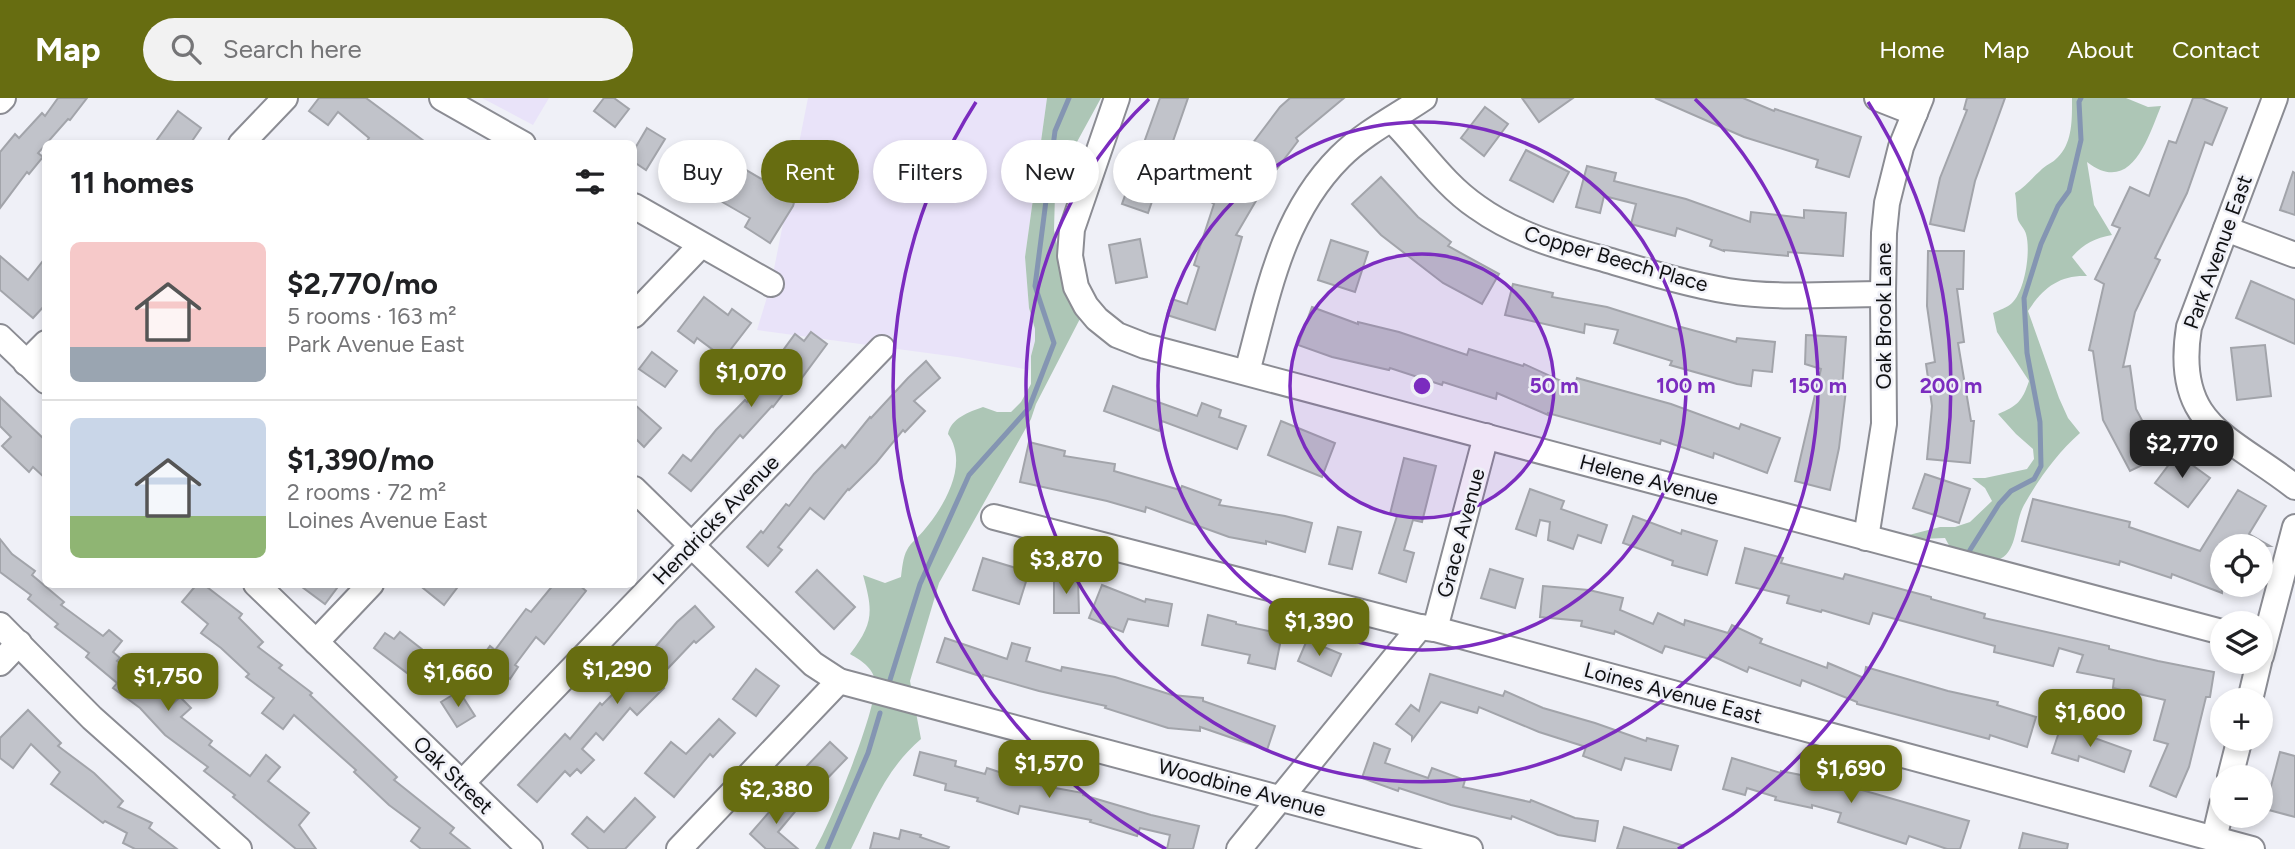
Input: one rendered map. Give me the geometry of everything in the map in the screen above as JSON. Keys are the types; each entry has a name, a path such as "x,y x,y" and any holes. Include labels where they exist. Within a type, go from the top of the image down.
{"street":[{"path":"245,140 285,98"},
{"path":"442,98 516,140"},
{"name":"Helene Avenue","path":"1117,98 1072,229 1070,256 1076,288 1086,306 1117,335 1145,346 2210,629"},
{"path":"1247,372 1280,253 1308,194 1340,157 1365,136 1424,98"},
{"path":"1877,98 1918,105"},
{"name":"Park Avenue East","path":"2275,98 2189,327 2185,351 2187,379 2207,422 2231,443 2295,487"},
{"name":"Oak Brook Lane","path":"1866,538 1884,424 1883,294 1887,203 1901,147 1918,105"},
{"name":"Copper Beech Place","path":"1392,120 1412,140 1436,172 1475,206 1507,227 1544,243 1730,291 1769,294 1883,294"},
{"path":"637,208 771,285"},
{"path":"2226,229 2295,254"},
{"path":"637,312 701,245"},
{"path":"0,337 42,378"},
{"path":"26,363 42,347"},
{"name":"Hendricks Avenue","path":"462,783 882,348"},
{"name":"Grace Avenue","path":"1239,849 1428,628 1486,436"},
{"name":"Woodbine Avenue","path":"637,492 813,664 839,681 1470,849"},
{"name":"Loines Avenue East","path":"994,517 1428,628 2197,840 2252,849"},
{"path":"2272,611 2295,527"},
{"name":"Oak Street","path":"260,588 530,849"},
{"path":"316,642 368,588"},
{"path":"0,625 92,718 239,849"},
{"path":"0,663 19,643"},
{"path":"679,849 839,681"},
{"path":"2197,840 2210,822"}],"shaded area":[{"path":"482,98 549,98 533,125"},
{"path":"808,98 1047,98 1041,140 1001,140 1001,203 1032,203 1025,257 1029,308 1035,329 1030,370 957,357 757,330 771,284 787,203 859,203 859,140 800,140"}],"green space":[{"path":"1047,98 1101,98 1078,140 1041,140"},
{"path":"2072,98 2126,98 2148,107 2161,106 2143,147 2136,159 2126,168 2115,172 2102,171 2087,162 2094,205 2112,235 2090,242 2072,257 2087,276 2068,278 2053,284 2028,311 2059,398 2068,418 2080,433 2042,476 2024,505 2009,551 2004,557 1986,561 1951,549 1945,538 1920,539 1905,536 1970,522 1992,501 1985,488 1972,478 2027,469 2034,459 2033,449 1998,414 2018,402 2029,381 1997,332 1993,313 2008,306 2017,297 2026,270 2027,241 2018,220 2015,193 2063,151 2071,129"},
{"path":"1032,203 1055,203 1054,230 1061,265 1084,311 1036,404 1031,419 939,583 910,681 921,739 889,776 851,849 815,849 852,765 874,694 875,681 872,672 866,664 850,654 864,634 869,616 869,598 863,575 885,583 901,577 907,550 933,519 952,484 956,458 948,434 953,424 961,416 983,407 997,412 1011,412 1021,402 1031,384 1035,329 1029,308 1025,257"}],"building":[{"path":"58,98 87,98 49,140 42,140 42,148 38,153 42,158 29,174 27,172 0,208 0,152 15,134 19,138 42,113 45,116"},
{"path":"319,98 366,98 423,140 368,140 369,138 338,112 328,125 309,111"},
{"path":"604,98 614,98 629,109 615,127 594,111"},
{"path":"1160,98 1188,98 1173,140 1145,140"},
{"path":"1290,98 1344,98 1296,138 1298,141 1277,169 1277,140 1255,140"},
{"path":"1522,98 1573,98 1539,122"},
{"path":"1655,98 1743,98 1774,111 1775,109 1861,137 1849,177 1816,167 1818,160 1744,137"},
{"path":"1967,98 2005,98 1975,181 1964,231 1930,224 1940,178 1967,110 1964,109"},
{"path":"2193,98 2202,98 2227,108 2212,145 2205,142 2187,193 2155,258 2160,260 2135,312 2123,367 2130,366 2136,409 2161,456 2130,471 2103,420 2093,351 2089,350 2104,284 2095,279 2120,228 2112,225 2130,187 2149,196 2169,141 2176,143"},
{"path":"1485,107 1508,124 1484,156 1461,138"},
{"path":"178,111 201,128 193,140 157,140"},
{"path":"647,128 665,139 658,140 658,150 646,170 637,164 637,145"},
{"path":"1526,150 1569,172 1553,202 1510,180"},
{"path":"1587,166 1616,173 1614,181 1686,199 1750,222 1751,212 1804,218 1804,210 1846,213 1843,256 1788,252 1788,256 1724,251 1710,246 1712,240 1677,228 1675,236 1631,224 1636,204 1604,196 1600,213 1576,207"},
{"path":"747,171 761,179 761,203 794,203 770,243 745,227 750,218 724,203 747,203"},
{"path":"2293,172 2295,173 2295,215 2280,210"},
{"path":"1381,177 1418,217 1451,242 1448,246 1499,274 1482,304 1443,283 1381,235 1352,204"},
{"path":"1122,203 1151,203 1148,213"},
{"path":"1255,203 1236,235 1242,237 1215,330 1167,315 1172,299 1187,304 1199,267 1194,265 1214,204"},
{"path":"1140,239 1147,277 1116,283 1109,245"},
{"path":"1331,240 1368,252 1355,292 1318,280"},
{"path":"1928,251 1964,251 1963,289 1957,289 1964,342 1958,343 1971,421 1974,421 1970,463 1927,459 1932,406 1926,364 1935,362 1927,306"},
{"path":"0,256 28,280 42,262 42,308 33,318 0,290"},
{"path":"2251,281 2295,300 2295,344 2236,318"},
{"path":"1513,284 1553,293 1552,297 1607,307 1680,330 1681,327 1736,342 1737,338 1775,342 1772,372 1753,370 1751,386 1737,384 1670,365 1672,361 1614,343 1618,330 1585,324 1584,333 1505,315"},
{"path":"704,297 728,315 732,309 751,323 724,358 697,338 694,343 678,331"},
{"path":"1312,307 1358,324 1399,332 1467,355 1469,349 1523,366 1524,364 1574,387 1577,378 1671,404 1739,429 1741,424 1780,438 1767,473 1714,453 1713,458 1661,440 1660,444 1548,415 1497,393 1496,399 1390,368 1389,370 1332,357 1298,345"},
{"path":"811,332 827,344 801,379 797,376 773,407 743,438 740,435 691,491 669,473 683,455 691,461 716,430 745,400 747,402 795,334 804,341"},
{"path":"1806,335 1846,337 1842,389 1846,390 1839,448 1830,490 1795,481 1821,369 1805,364"},
{"path":"2265,345 2271,396 2237,400 2231,348"},
{"path":"652,352 677,371 665,387 639,369"},
{"path":"926,361 940,378 914,401 925,411 905,432 903,430 824,519 810,508 778,547 782,550 768,566 747,547 761,531 763,533 786,504 789,506 814,474 842,445 845,448 870,417"},
{"path":"1113,386 1197,416 1202,403 1221,410 1219,417 1246,426 1237,449 1162,421 1159,431 1104,411"},
{"path":"0,397 42,437 42,475 33,467 29,472 2,446 11,437 0,426"},
{"path":"637,407 661,428 644,447 637,440"},
{"path":"1281,421 1335,443 1322,477 1268,455"},
{"path":"1029,442 1065,451 1064,456 1115,464 1114,471 1180,490 1182,486 1221,500 1219,505 1312,523 1305,552 1266,541 1266,544 1229,537 1146,507 1145,512 1020,482"},
{"path":"2177,454 2210,478 2188,507 2155,483"},
{"path":"1404,458 1436,466 1422,522 1413,520 1404,550 1414,553 1406,582 1379,573 1397,516 1390,514"},
{"path":"1925,474 1970,489 1959,523 1913,508"},
{"path":"1530,489 1564,501 1561,509 1607,525 1601,543 1578,535 1573,549 1548,540 1550,522 1540,520 1536,536 1516,529"},
{"path":"2238,490 2266,506 2249,534 2211,534"},
{"path":"2033,499 2130,522 2129,527 2200,551 2210,535 2210,588 2172,574 2171,578 2120,561 2119,565 2022,541"},
{"path":"1633,516 1681,534 1682,530 1717,541 1707,575 1672,565 1673,561 1623,543"},
{"path":"1338,527 1361,532 1352,569 1329,564"},
{"path":"0,539 12,554 35,571 32,575 42,583 42,588 47,588 64,602 61,605 103,636 109,630 122,641 113,652 120,658 117,661 170,706 180,697 191,708 181,717 212,741 209,745 250,776 266,755 280,767 268,781 309,813 299,825 316,849 296,849 233,797 235,795 204,771 208,767 165,735 140,708 113,688 117,683 86,657 89,653 55,627 58,624 28,599 31,595 0,572"},
{"path":"1745,548 1783,558 1781,563 1843,579 1845,574 1931,597 1985,614 1984,618 2210,671 2210,674 2214,674 2210,697 2206,697 2189,767 2176,797 2150,786 2168,744 2154,740 2165,700 2113,688 2114,679 2077,672 2083,655 2059,648 2053,666 1994,652 1995,646 1873,613 1869,624 1822,610 1821,612 1787,603 1789,596 1736,583"},
{"path":"983,558 1029,572 1019,604 973,590"},
{"path":"1490,569 1523,579 1515,608 1481,598"},
{"path":"817,570 855,607 834,629 796,592"},
{"path":"1054,579 1078,579 1079,613 1054,613"},
{"path":"1102,585 1145,602 1146,599 1172,604 1168,626 1128,619 1123,632 1089,618"},
{"path":"1543,586 1589,590 1623,598 1620,610 1653,624 1658,613 1684,625 1685,620 1728,633 1732,625 1762,639 1760,643 1827,668 1828,663 1864,678 1866,667 1948,691 1998,702 1997,705 2036,717 2027,747 1990,735 1989,739 1857,704 1802,680 1800,686 1749,667 1747,672 1710,655 1709,659 1665,646 1662,653 1615,631 1614,634 1581,626 1582,621 1540,617"},
{"path":"194,588 208,588 242,614 239,618 263,642 258,647 282,665 279,668 312,693 310,695 397,777 394,780 454,828 450,833 470,849 421,849 411,841 420,828 389,805 354,772 356,770 294,715 283,729 262,713 274,698 246,677 249,674 201,633 208,624 182,602"},
{"path":"303,588 337,588 325,604"},
{"path":"423,588 457,588 444,605"},
{"path":"551,588 583,588 586,591 544,644 536,637 515,665 518,667 510,679 502,672 487,692 467,677 490,646 495,650 526,609 531,612"},
{"path":"695,606 714,627 696,643 694,641 656,681 664,688 637,715 630,708 603,740 596,733 582,749 594,760 581,773 577,769 570,776 565,771 537,802 518,785 565,734 570,739 600,703 602,705 651,655 677,622"},
{"path":"1208,615 1282,634 1275,669 1248,663 1250,655 1202,645"},
{"path":"400,632 428,654 411,676 374,648 385,633 394,639"},
{"path":"945,638 1007,659 1012,643 1030,648 1026,661 1061,671 1062,667 1115,677 1172,695 1203,698 1203,701 1275,726 1267,750 1200,727 1200,731 1168,728 1105,708 1106,706 983,677 937,662"},
{"path":"1307,640 1341,654 1331,676 1298,661"},
{"path":"756,669 779,686 756,716 733,699"},
{"path":"1430,674 1503,696 1505,691 1543,708 1646,741 1647,738 1678,746 1671,770 1625,758 1621,770 1583,756 1586,747 1539,732 1479,707 1477,713 1441,702 1412,740 1412,736 1396,724 1411,705 1419,711"},
{"path":"459,691 475,716 457,727 441,702"},
{"path":"28,710 61,743 58,746 94,773 123,801 118,807 152,823 149,828 177,849 135,849 123,843 127,833 105,821 103,823 51,784 60,772 31,744 13,768 0,758 0,738"},
{"path":"719,719 735,733 713,757 710,754 674,797 645,773 671,742 686,754"},
{"path":"2061,726 2131,751 2124,772 2079,756 2078,761 2052,753"},
{"path":"830,742 847,758 820,786 803,770"},
{"path":"1374,743 1390,749 1385,763 1428,778 1432,768 1465,780 1463,787 1530,802 1531,800 1575,818 1598,821 1595,841 1558,835 1512,816 1511,819 1451,805 1362,778"},
{"path":"920,752 956,761 955,766 985,774 987,768 1039,785 1083,793 1151,815 1199,826 1193,849 1167,849 1170,835 1140,828 1137,836 1090,822 1091,820 1020,806 1018,814 977,801 978,798 945,790 946,784 914,775"},
{"path":"2280,752 2295,756 2295,817 2273,811 2273,779"},
{"path":"1732,758 1781,773 1831,781 1969,821 1960,849 1947,849 1909,836 1906,844 1838,822 1841,813 1812,805 1812,808 1775,800 1776,797 1747,788 1745,795 1723,789"},
{"path":"784,795 799,807 778,832 798,849 766,849 750,834"},
{"path":"635,798 655,817 625,849 589,849 572,834 587,817 604,832"},
{"path":"1624,827 1684,846 1683,849 1617,849"},
{"path":"901,830 949,847 870,849 874,833 899,839"},
{"path":"2023,833 2068,844 2067,849 2019,849"}],"waterway":[{"path":"890,680 920,584 969,475 1029,408 1054,343 1035,286 1055,131 1069,98"},
{"path":"1970,550 1999,504 2011,491 2034,479 2041,466 2040,422 2027,353 2024,298 2041,244 2058,206 2069,191 2081,140 2081,98"},
{"path":"827,849 868,753 880,713"}]}
